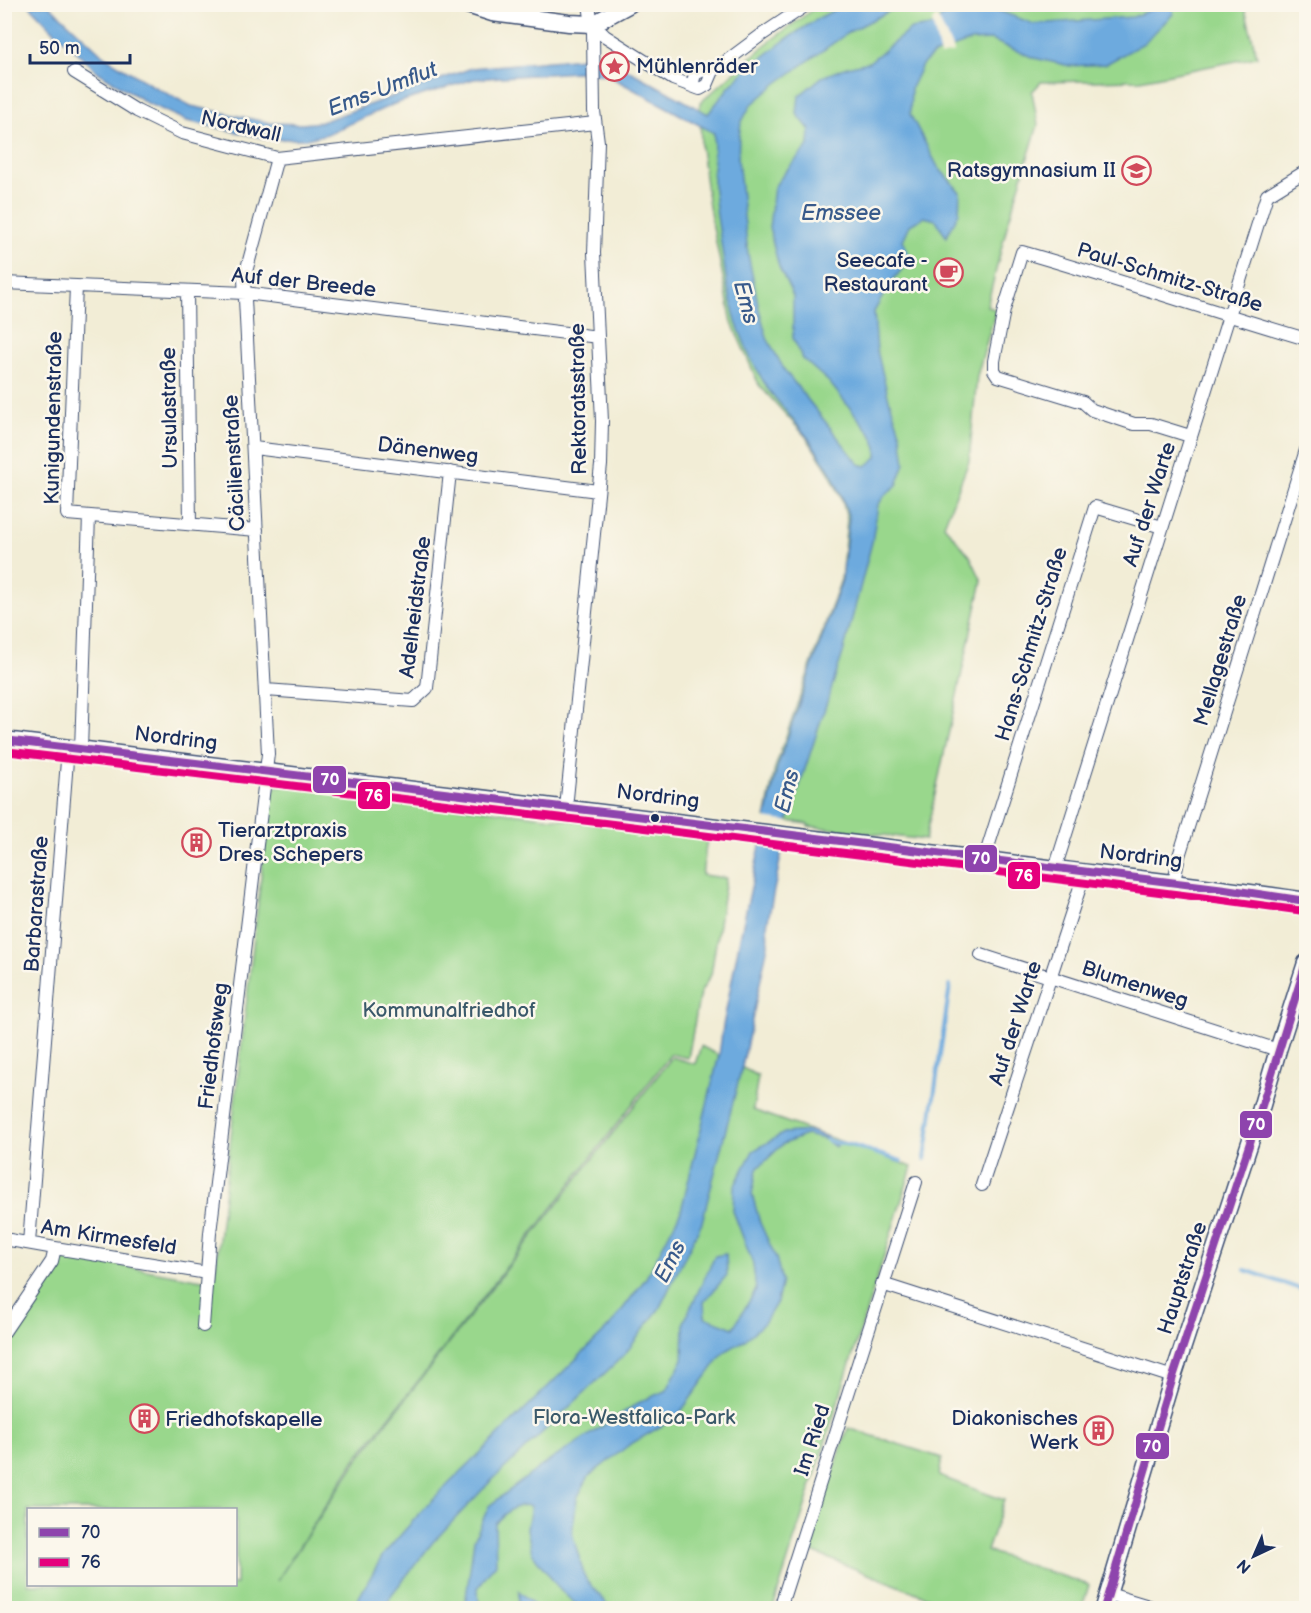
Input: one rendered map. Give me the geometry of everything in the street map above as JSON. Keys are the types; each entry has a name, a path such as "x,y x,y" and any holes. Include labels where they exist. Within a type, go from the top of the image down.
{"main road":[{"path":"464,4 569,23 592,24 630,4"},
{"name":"Nordring","path":"4,740 804,836 1174,882 1306,901"},
{"name":"Hauptstraße","path":"1107,1601 1173,1377 1306,963"}],"street":[{"name":"Rektoratsstraße","path":"566,808 601,465 602,421 594,253 598,142 589,4"},
{"path":"592,24 605,36 673,79 700,89 708,85 713,71 808,4"},
{"name":"Nordwall","path":"74,72 137,111 182,133 277,158 595,123"},
{"name":"Cäcilienstraße","path":"266,771 268,754 266,690 244,279 277,158"},
{"name":"Auf der Warte","path":"1055,869 1267,195 1306,171"},
{"name":"Paul-Schmitz-Straße","path":"1191,436 1151,424 1134,424 1092,410 1083,402 998,376 994,370 994,361 1004,310 1022,252 1306,339"},
{"name":"Auf der Breede","path":"4,283 245,292 598,337"},
{"name":"Kunigundenstraße","path":"75,748 89,516 67,514 76,286"},
{"name":"Ursulastraße","path":"187,291 190,524"},
{"name":"Dänenweg","path":"254,448 598,491"},
{"name":"Mellagestraße","path":"1174,882 1179,856 1306,450"},
{"name":"Adelheidstraße","path":"266,690 413,701 427,688 450,472"},
{"name":"Hans-Schmitz-Straße","path":"984,860 1095,507 1162,527"},
{"path":"89,516 257,530"},
{"name":"Barbarastraße","path":"29,1243 75,748"},
{"name":"Friedhofsweg","path":"203,1326 229,1071 266,771"},
{"name":"Auf der Warte","path":"982,1185 1083,872"},
{"name":"Blumenweg","path":"981,955 1278,1050"},
{"name":"Im Ried","path":"780,1608 916,1182"},
{"name":"Am Kirmesfeld","path":"4,1239 207,1273"},
{"path":"4,1332 52,1261 55,1248"},
{"path":"882,1284 1173,1377"},
{"path":"1107,1601 1155,1608"}],"green space":[{"path":"819,5 1244,5 1257,57 1140,80 1041,82 1032,92 1038,125 1007,226 987,306 996,310 977,376 969,461 944,525 970,556 982,581 925,840 808,826 808,824 765,818 775,768 841,579 847,519 842,500 830,474 807,438 759,385 732,323 709,207 701,148 700,103 766,44"},
{"path":"278,785 707,838 702,875 726,878 711,975 700,993 688,1058 671,1054 355,1460 277,1581 357,1461 672,1057 695,1064 701,1046 758,1076 753,1110 912,1167 773,1608 34,1608 5,1604 4,1342 62,1255 214,1282 271,791"},
{"path":"848,1428 942,1458 939,1476 1004,1500 987,1551 1089,1585 1082,1608 955,1608 807,1550"}],"water":[{"path":"29,5 49,5 105,57 191,106 270,123 302,124 321,122 472,68 583,58 610,60 708,114 746,70 817,19 844,5 901,5 849,32 777,83 751,105 741,123 739,137 738,159 748,254 767,338 785,371 859,464 866,466 877,457 877,447 871,434 829,382 803,359 793,338 793,296 779,267 769,228 774,187 809,145 810,130 797,114 799,96 822,77 847,67 869,62 911,29 931,26 943,16 964,9 994,9 1034,24 1133,17 1157,7 1168,5 1173,8 1173,14 1144,43 1106,64 1070,66 1034,58 991,40 971,41 933,55 922,65 911,88 910,114 938,167 960,192 959,213 946,237 936,220 924,217 910,225 903,240 909,255 874,312 877,351 901,435 905,463 897,485 885,495 878,505 872,542 843,653 788,821 767,925 768,945 742,1067 702,1222 659,1309 625,1354 487,1485 433,1542 392,1594 385,1608 353,1608 383,1555 427,1505 610,1326 646,1278 681,1211 719,1055 740,938 777,768 842,580 849,518 832,474 809,439 767,388 750,357 736,322 727,284 713,183 714,133 607,75 576,72 474,79 394,104 327,134 307,139 269,139 187,121 147,103 98,72"},
{"path":"810,1131 826,1137 837,1146 835,1147 824,1139 806,1135 783,1144 757,1169 752,1194 760,1223 776,1258 782,1281 777,1302 764,1323 744,1341 724,1352 677,1417 629,1445 589,1476 577,1498 572,1533 585,1578 608,1608 580,1608 560,1590 532,1553 527,1529 531,1506 525,1505 511,1509 495,1523 496,1564 478,1588 479,1608 463,1608 474,1540 489,1506 540,1467 638,1403 667,1390 683,1359 684,1322 715,1256 726,1254 727,1275 704,1302 705,1317 733,1328 756,1290 753,1264 733,1211 734,1187 753,1151 784,1133"},
{"path":"519,1591 537,1608 518,1608"}],"pier":[{"path":"937,16 954,52 940,56 932,21"},
{"path":"764,818 791,822 786,848 758,845"}],"waterway":[{"path":"925,1159 950,985"},
{"path":"827,1140 901,1161"},
{"path":"1245,1270 1306,1291"}],"transit line":[{"name":"70","path":"4,740 736,828 1306,901"},
{"name":"76","path":"4,751 613,824 1304,911"},
{"name":"70","path":"1104,1608 1173,1377 1306,963"}],"place":[{"name":"Mühlenräder","path":"615,66"},
{"name":"Ratsgymnasium II","path":"1137,170"},
{"name":"Seecafe - Restaurant","path":"949,272"},
{"name":"Tierarztpraxis Dres. Schepers","path":"197,842"},
{"name":"Friedhofskapelle","path":"144,1419"},
{"name":"Diakonisches Werk","path":"1099,1430"}],"water label":[{"name":"Ems-Umflut","path":"382,88"},
{"name":"Emssee","path":"841,212"},
{"name":"Ems","path":"747,302"},
{"name":"Ems","path":"786,791"},
{"name":"Ems","path":"669,1261"}],"park label":[{"name":"Kommunalfriedhof","path":"449,1010"},
{"name":"Flora-Westfalica-Park","path":"634,1417"}]}
